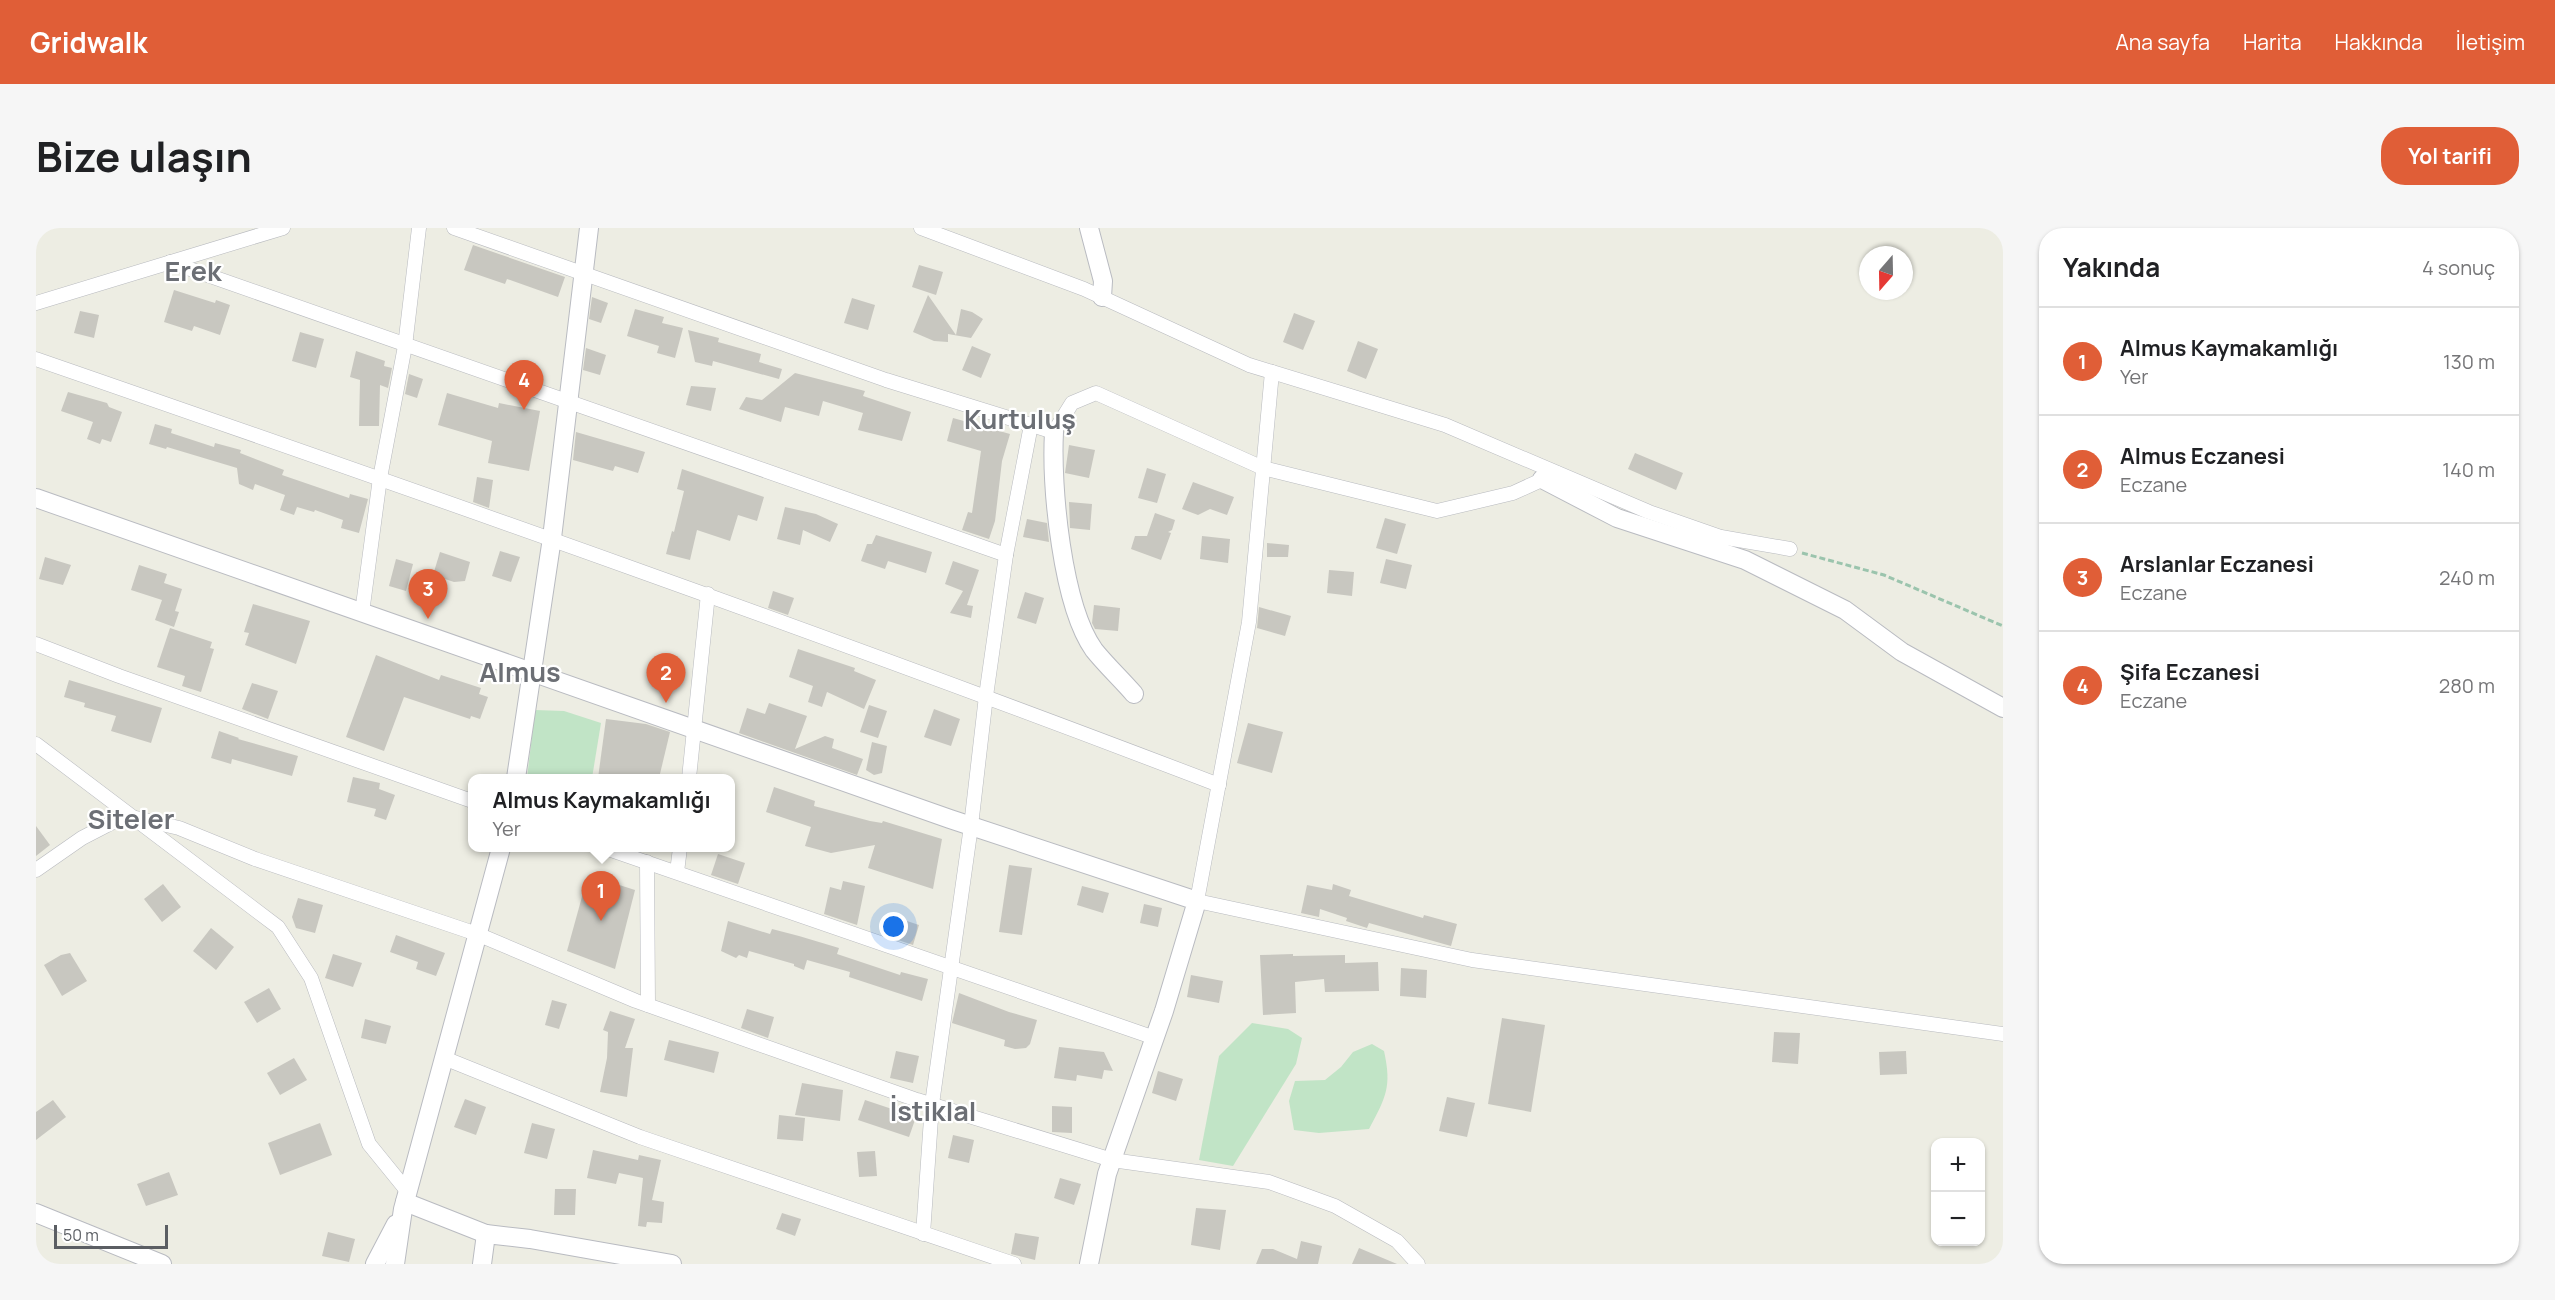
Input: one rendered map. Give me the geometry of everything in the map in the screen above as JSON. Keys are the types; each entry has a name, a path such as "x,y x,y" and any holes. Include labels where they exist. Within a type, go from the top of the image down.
{"street":[{"path":"36,303 283,228"},
{"path":"362,613 380,478 405,345 419,228"},
{"path":"454,228 886,380 1054,432"},
{"path":"517,774 552,538 589,228"},
{"path":"921,228 1102,297 1249,365 1445,426 1550,476 1722,537 1790,549"},
{"path":"1089,228 1103,281 1102,297"},
{"path":"170,262 1006,555"},
{"path":"36,359 708,594 1219,785"},
{"path":"1089,1264 1107,1174 1155,1038 1197,901 1249,622 1272,372"},
{"path":"1134,694 1093,649 1070,596 1058,523 1054,432 1072,403 1096,393 1263,468 1437,511 1513,493 1550,476"},
{"path":"923,1234 932,1104 971,826 986,696 1006,555 1031,425"},
{"path":"1550,476 1617,518 1755,565 1845,610 1902,652 2003,708"},
{"path":"36,498 694,730 1197,901 1472,960 2003,1034"},
{"path":"689,774 708,594"},
{"path":"36,644 119,676 468,800"},
{"path":"36,744 278,927 311,978 369,1144 406,1201 486,1234 530,1239 672,1264"},
{"path":"36,870 111,823 136,818 179,828 255,859 477,934 648,1005 932,1104 1112,1160 1269,1182 1335,1206 1397,1241 1418,1264"},
{"path":"395,1264 406,1201 500,852"},
{"path":"617,852 1155,1038"},
{"path":"677,872 680,852"},
{"path":"647,862 648,1005"},
{"path":"444,1058 640,1137 1014,1264"},
{"path":"375,1264 406,1201"},
{"path":"36,1213 162,1264"},
{"path":"482,1264 486,1234"},
{"path":"117,1247 142,1264"}],"path":[{"path":"1790,549 1884,575 2003,626"}],"green space":[{"path":"535,710 564,711 601,723 593,774 527,774"},
{"path":"1252,1023 1288,1029 1302,1038 1296,1064 1233,1166 1199,1160 1219,1056"},
{"path":"1372,1044 1384,1051 1387,1083 1380,1108 1369,1129 1319,1133 1294,1130 1289,1101 1295,1081 1325,1080 1341,1067 1353,1052"}],"building":[{"path":"473,245 565,277 558,297 507,279 505,284 464,270"},
{"path":"919,265 943,272 936,295 912,287"},
{"path":"174,290 215,303 216,300 230,305 220,335 194,326 192,331 164,322"},
{"path":"928,295 956,335 961,309 972,312 983,319 971,338 948,334 948,342 934,341 913,332"},
{"path":"592,297 608,303 601,323 589,319"},
{"path":"852,298 875,305 868,330 844,323"},
{"path":"635,309 664,317 662,323 683,328 675,358 657,353 659,346 627,336"},
{"path":"80,311 99,315 94,338 74,333"},
{"path":"1294,313 1315,321 1303,350 1283,342"},
{"path":"688,330 719,338 718,342 761,354 759,362 782,369 779,379 713,361 712,366 695,362"},
{"path":"300,332 324,339 316,368 292,361"},
{"path":"1358,341 1378,349 1366,379 1347,371"},
{"path":"972,346 991,354 981,378 962,370"},
{"path":"586,348 606,355 600,375 583,370"},
{"path":"356,351 385,361 384,366 392,368 388,388 380,385 379,426 359,426 360,380 350,377"},
{"path":"795,373 865,391 863,396 911,412 902,441 858,430 863,413 823,401 819,416 785,407 781,422 739,409 746,397 762,400"},
{"path":"409,374 423,379 417,398 405,394"},
{"path":"691,386 716,388 711,411 686,405"},
{"path":"68,392 107,403 109,407 122,412 111,442 102,439 100,444 87,439 93,422 61,411"},
{"path":"447,393 498,408 499,403 540,411 529,471 488,463 492,441 438,425"},
{"path":"953,418 1010,434 1002,461 995,521 989,539 962,530 968,512 972,513 981,451 947,441"},
{"path":"155,424 172,429 171,433 214,447 215,443 241,450 240,453 284,470 282,475 349,498 350,494 368,499 359,533 341,528 343,520 315,510 314,512 297,507 294,515 280,510 285,495 255,484 253,490 239,484 237,468 167,447 166,449 149,444"},
{"path":"576,432 645,452 638,473 615,466 613,471 573,460"},
{"path":"1069,445 1095,450 1089,478 1065,473"},
{"path":"1635,453 1683,473 1676,490 1628,469"},
{"path":"1147,468 1166,474 1157,503 1138,498"},
{"path":"682,469 764,497 757,521 738,515 730,541 697,530 690,560 666,554 684,491 677,489"},
{"path":"477,477 493,480 489,508 473,502"},
{"path":"1193,482 1234,497 1227,515 1210,509 1198,515 1182,509"},
{"path":"1069,502 1092,504 1090,530 1070,528"},
{"path":"785,507 816,514 838,524 830,542 803,530 800,545 777,539"},
{"path":"1155,513 1175,520 1172,530 1168,532 1171,533 1161,560 1131,549 1135,536 1147,536"},
{"path":"1385,518 1406,524 1397,554 1376,548"},
{"path":"1027,519 1047,523 1049,542 1023,537"},
{"path":"876,535 932,552 926,573 888,561 885,569 861,561 867,544 872,544"},
{"path":"1202,536 1230,539 1228,563 1200,559"},
{"path":"1267,543 1289,545 1288,557 1267,557"},
{"path":"500,551 520,557 511,582 492,576"},
{"path":"440,552 470,562 465,581 454,582 433,575"},
{"path":"45,557 71,565 63,585 39,579"},
{"path":"396,559 413,564 406,591 389,586"},
{"path":"1386,559 1412,565 1406,589 1380,583"},
{"path":"953,561 979,570 967,605 973,606 971,618 950,613 963,591 945,584"},
{"path":"139,565 167,574 164,583 182,589 175,611 179,612 174,627 155,620 162,600 131,590"},
{"path":"1329,570 1354,572 1352,596 1327,593"},
{"path":"773,591 794,598 788,615 768,608"},
{"path":"1025,592 1044,598 1036,624 1017,618"},
{"path":"253,604 310,621 296,664 245,645 249,633 244,632"},
{"path":"1094,605 1120,608 1118,631 1095,629 1092,623"},
{"path":"1259,607 1291,616 1285,636 1257,628"},
{"path":"170,628 212,642 210,648 214,649 201,692 182,686 185,676 157,667"},
{"path":"798,649 855,668 854,671 876,680 864,709 827,692 822,707 808,702 813,686 789,677"},
{"path":"376,655 439,680 441,675 481,688 479,694 488,697 480,719 471,716 470,719 404,697 384,751 346,737"},
{"path":"69,680 162,708 151,743 111,731 116,716 84,707 85,703 64,697"},
{"path":"252,683 278,691 268,719 242,709"},
{"path":"769,703 807,716 795,749 825,736 834,739 832,748 863,759 857,775 739,733 747,708 765,714"},
{"path":"869,705 887,711 878,738 860,732"},
{"path":"934,709 960,719 951,746 924,737"},
{"path":"606,719 646,724 670,732 660,774 599,774"},
{"path":"1248,723 1283,732 1272,773 1237,763"},
{"path":"219,731 238,739 298,756 292,776 232,759 231,764 211,758"},
{"path":"872,742 887,746 882,773 874,775 866,770"},
{"path":"353,777 380,783 379,789 395,795 386,820 374,816 376,809 347,802"},
{"path":"774,787 815,801 814,806 870,821 882,823 883,821 942,839 933,889 868,868 875,845 831,853 805,846 811,827 766,812"},
{"path":"36,826 50,845 36,856"},
{"path":"718,854 745,863 738,884 711,875"},
{"path":"1009,865 1032,868 1022,935 999,932"},
{"path":"588,875 635,890 615,969 567,951"},
{"path":"843,881 865,886 857,925 824,914 830,887 841,890"},
{"path":"163,884 181,907 162,922 144,899"},
{"path":"1333,884 1351,890 1349,896 1423,918 1424,915 1457,924 1451,946 1369,923 1367,928 1320,909 1319,917 1301,913 1307,885 1332,890"},
{"path":"1082,886 1109,893 1103,913 1077,905"},
{"path":"298,898 323,905 315,933 296,928 292,917"},
{"path":"1144,904 1162,908 1158,927 1140,923"},
{"path":"904,920 919,925 913,945 898,940"},
{"path":"728,921 770,934 772,929 799,936 839,948 837,954 900,975 901,972 928,979 922,1001 849,977 850,972 807,960 804,970 794,964 749,951 747,958 739,955 736,958 721,951"},
{"path":"211,928 234,947 216,970 193,951"},
{"path":"396,935 445,953 436,976 416,969 418,962 390,952"},
{"path":"70,953 87,981 62,996 44,965 61,955"},
{"path":"333,954 362,963 353,987 325,978"},
{"path":"1293,954 1293,956 1345,955 1345,963 1378,962 1379,991 1325,992 1324,979 1295,982 1296,1013 1263,1015 1260,955"},
{"path":"1401,968 1427,970 1426,998 1400,996"},
{"path":"1191,975 1223,981 1219,1003 1187,997"},
{"path":"269,988 281,1009 257,1023 244,1002"},
{"path":"959,993 1037,1020 1030,1044 1026,1048 1015,1049 1004,1046 1005,1040 952,1023"},
{"path":"552,1000 567,1004 559,1029 545,1025"},
{"path":"747,1009 774,1017 768,1038 741,1028"},
{"path":"610,1011 635,1019 625,1048 633,1048 627,1097 600,1092 607,1058 608,1032 603,1030"},
{"path":"1502,1018 1545,1025 1531,1112 1488,1104"},
{"path":"365,1019 391,1026 386,1044 361,1038"},
{"path":"1774,1032 1800,1033 1798,1064 1772,1062"},
{"path":"669,1040 719,1052 714,1073 664,1060"},
{"path":"1059,1047 1104,1052 1113,1071 1104,1070 1102,1079 1077,1075 1076,1081 1054,1078"},
{"path":"896,1051 919,1056 913,1083 890,1078"},
{"path":"1906,1051 1907,1074 1880,1075 1879,1052"},
{"path":"294,1058 307,1080 280,1095 267,1073"},
{"path":"1158,1071 1183,1079 1176,1101 1152,1093"},
{"path":"802,1083 843,1090 840,1121 795,1115"},
{"path":"1447,1097 1475,1103 1467,1137 1439,1131"},
{"path":"465,1099 486,1107 476,1135 454,1127"},
{"path":"53,1100 66,1117 36,1140 36,1112"},
{"path":"865,1100 916,1117 909,1137 858,1120"},
{"path":"1052,1106 1072,1107 1072,1133 1052,1132"},
{"path":"779,1115 805,1118 803,1141 777,1139"},
{"path":"320,1123 332,1155 280,1175 268,1143"},
{"path":"532,1123 555,1129 547,1159 524,1153"},
{"path":"953,1135 974,1140 969,1163 948,1158"},
{"path":"593,1150 638,1160 639,1155 661,1160 652,1200 664,1202 662,1223 647,1222 646,1227 638,1226 643,1178 619,1173 616,1184 587,1178"},
{"path":"875,1151 877,1176 859,1177 857,1152"},
{"path":"169,1172 178,1195 146,1206 137,1184"},
{"path":"1060,1178 1081,1184 1074,1205 1054,1198"},
{"path":"555,1189 576,1189 575,1215 554,1215"},
{"path":"1196,1208 1226,1210 1220,1250 1191,1245"},
{"path":"782,1213 801,1219 795,1236 776,1229"},
{"path":"328,1232 355,1239 349,1262 322,1256"},
{"path":"1015,1233 1039,1237 1035,1260 1011,1254"},
{"path":"1301,1241 1322,1246 1318,1264 1256,1264 1262,1249 1273,1249 1297,1259"},
{"path":"1359,1248 1397,1264 1352,1264"}],"place":[{"name":"Şifa Eczanesi","path":"524,410"},
{"name":"Arslanlar Eczanesi","path":"428,619"},
{"name":"Almus Eczanesi","path":"666,703"},
{"name":"Almus Kaymakamlığı","path":"601,921"}],"district":[{"name":"Erek","path":"193,270"},
{"name":"Kurtuluş","path":"1020,418"},
{"name":"Almus","path":"520,671"},
{"name":"Siteler","path":"131,818"},
{"name":"İstiklal","path":"933,1110"}]}
